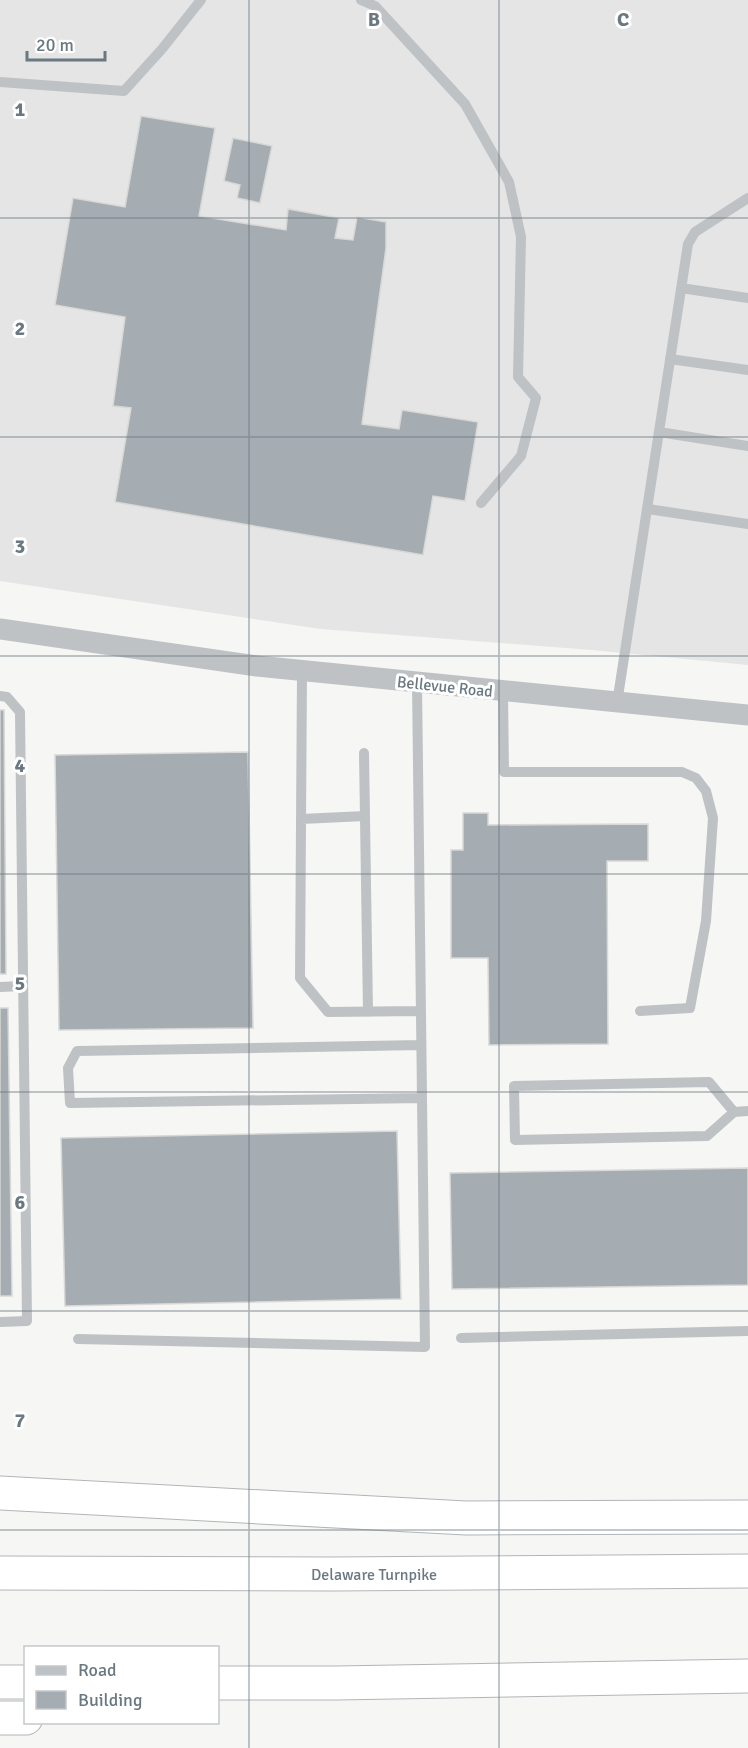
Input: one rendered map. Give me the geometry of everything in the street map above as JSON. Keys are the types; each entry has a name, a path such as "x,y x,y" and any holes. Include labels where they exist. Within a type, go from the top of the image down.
{"highway":[{"path":"4,1493 466,1518 748,1517"},
{"name":"Delaware Turnpike","path":"0,1573 344,1574 748,1571"},
{"path":"219,1683 748,1676"},
{"path":"0,1682 24,1682"},
{"path":"0,1718 24,1718"}],"street":[{"name":"Bellevue Road","path":"0,629 257,666 748,715"}],"lane":[{"path":"0,82 124,91 201,0"},
{"path":"361,0 375,6 465,104 509,182 521,237 518,377 536,398 521,456 481,503"},
{"path":"617,703 688,244 696,232 748,198"},
{"path":"681,288 748,298"},
{"path":"670,358 748,370"},
{"path":"659,432 748,446"},
{"path":"648,509 748,524"},
{"path":"302,671 300,978 328,1012 421,1011"},
{"path":"78,1340 425,1347 417,683"},
{"path":"503,692 504,772 682,772 696,778 706,790 713,818 706,921 690,1008 639,1011"},
{"path":"0,696 8,697 20,712 27,1321 0,1322"},
{"path":"364,753 368,1012"},
{"path":"301,819 365,816"},
{"path":"0,987 23,986"},
{"path":"421,1045 77,1051 68,1068 70,1103 422,1098"},
{"path":"734,1112 709,1082 514,1086 515,1140 707,1136 734,1112 748,1111"},
{"path":"460,1338 748,1331"}],"shaded area":[{"path":"0,0 748,0 748,665 592,650 321,629 0,581"}],"building":[{"path":"141,116 215,128 199,216 286,230 288,209 339,218 335,238 353,240 357,217 386,222 386,248 362,424 399,429 402,410 478,422 465,501 433,496 423,555 115,502 131,408 113,406 125,317 55,305 73,198 125,207"},
{"path":"233,138 272,146 260,203 237,198 240,185 224,181"},
{"path":"0,710 4,710 6,974 0,974"},
{"path":"248,752 253,1028 59,1030 55,755"},
{"path":"463,813 488,813 488,825 648,824 648,861 607,861 608,1044 489,1045 488,958 451,958 451,850 463,850"},
{"path":"0,1008 8,1008 12,1296 0,1296"},
{"path":"397,1131 401,1299 65,1306 61,1138"},
{"path":"748,1168 748,1285 452,1289 450,1173"}]}
